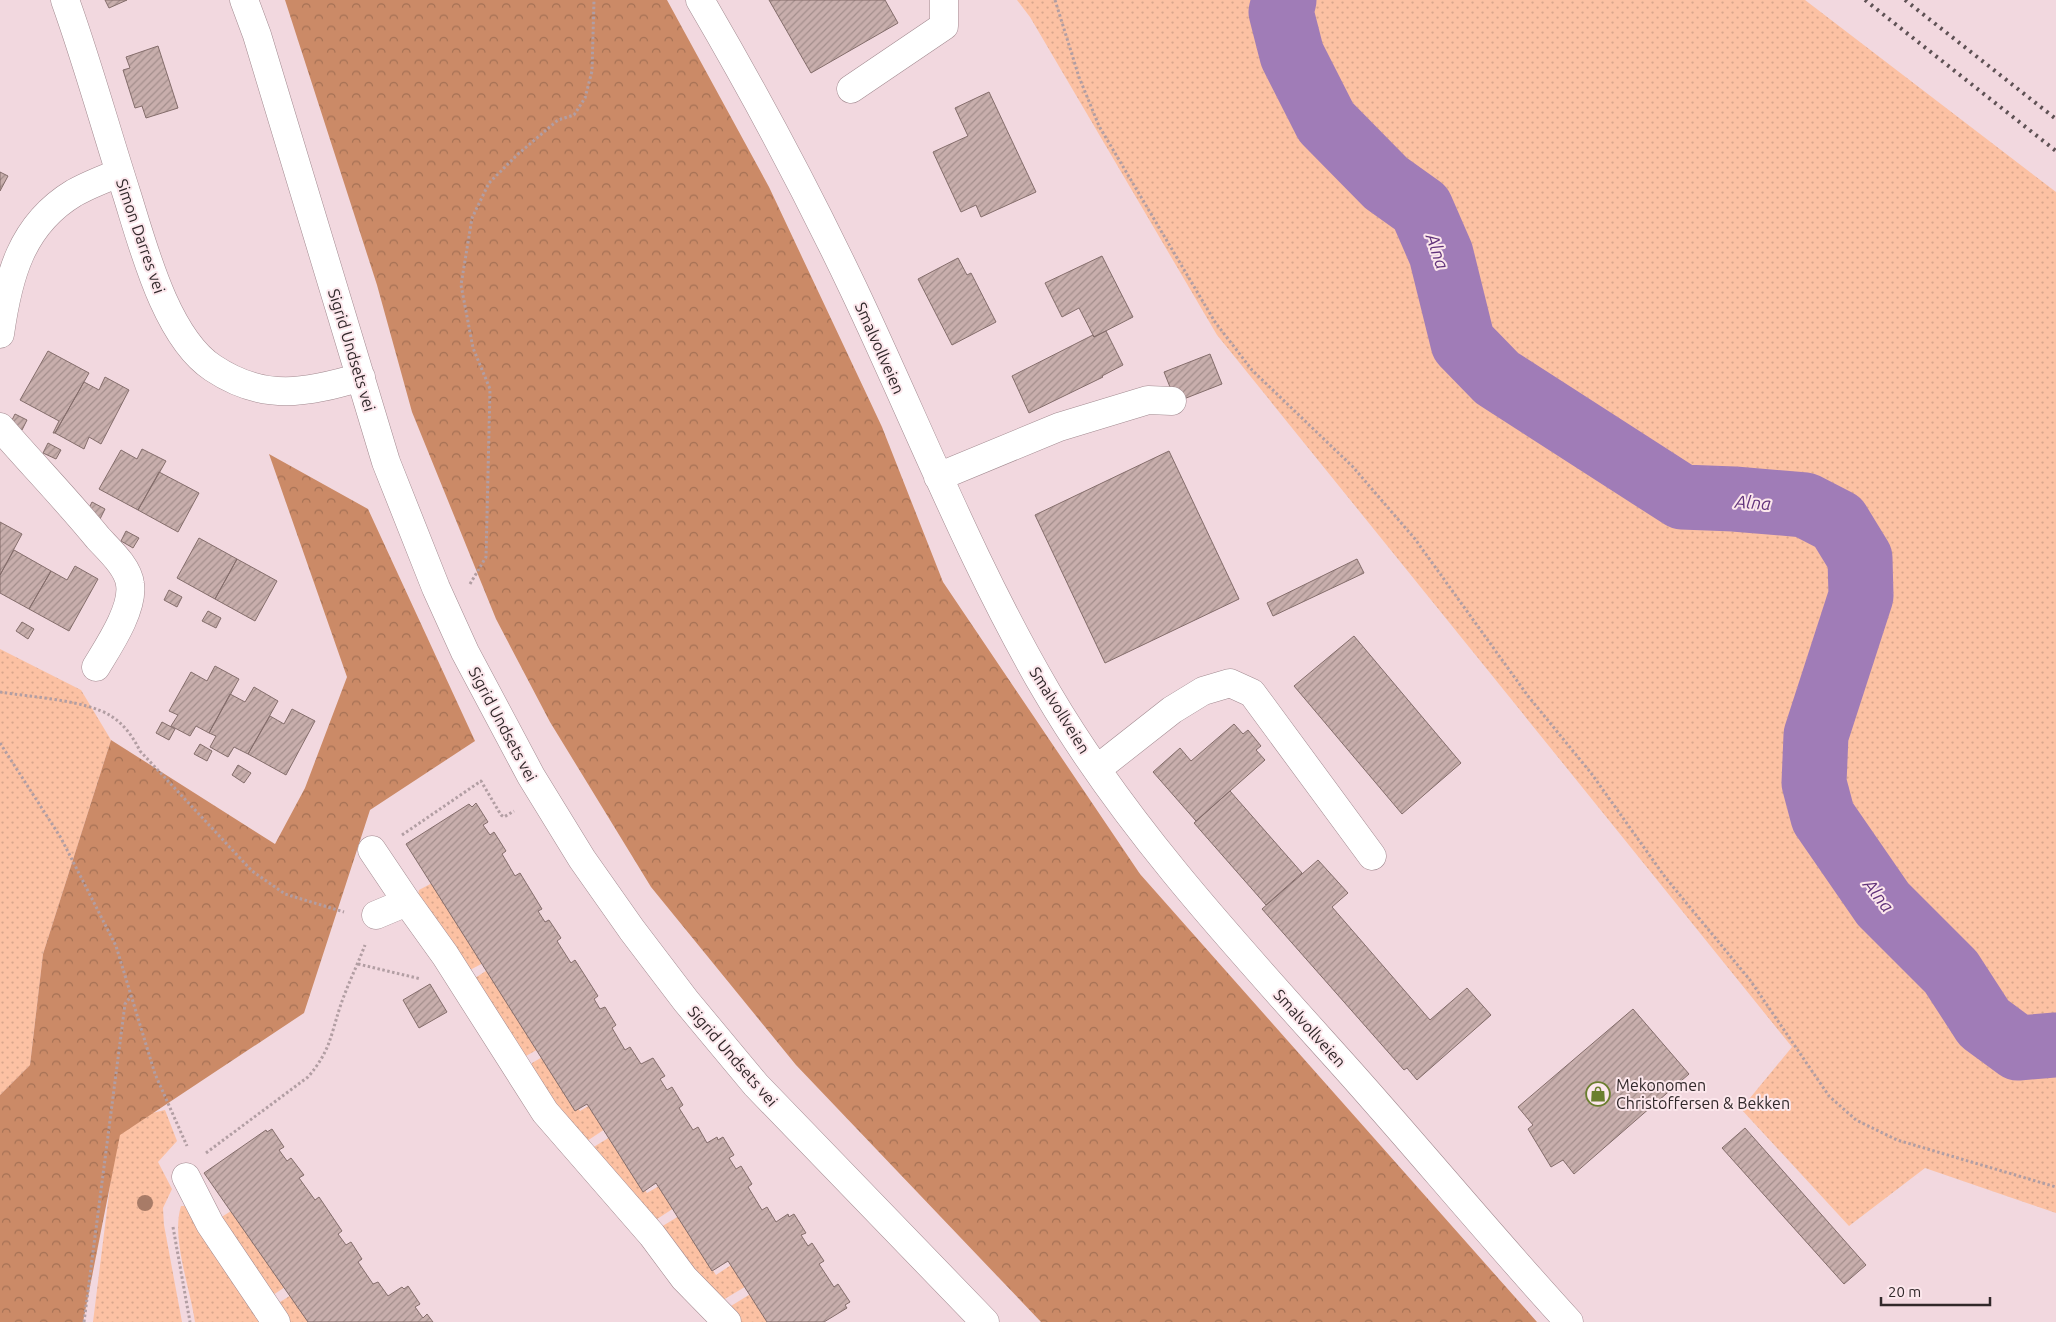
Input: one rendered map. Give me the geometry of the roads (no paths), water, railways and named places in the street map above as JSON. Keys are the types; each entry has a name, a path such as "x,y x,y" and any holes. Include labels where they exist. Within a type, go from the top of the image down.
{"street":[{"name":"Simon Darres vei","path":"65,0 155,282 191,349 212,368 230,378 258,388 281,391 317,390 361,377"},
{"name":"Sigrid Undsets vei","path":"244,0 257,35 386,462 436,588 465,652 531,776 582,859 686,1001 756,1085 985,1322"},
{"name":"Smalvollveien","path":"700,0 736,62 810,201 855,292 938,477 1018,642 1050,697 1134,820 1259,971 1569,1322"},
{"path":"851,89 944,26 944,0"},
{"path":"0,334 5,301 14,269 23,248 38,223 55,206 75,192 120,173"},
{"path":"938,477 1059,427 1148,400 1172,402"},
{"path":"0,427 58,489 116,559 130,584 126,612 114,638 96,667"},
{"path":"1097,768 1172,710 1203,691 1230,683 1252,693 1372,856"},
{"path":"372,850 445,955 545,1112 652,1235 684,1278 727,1322"},
{"path":"376,915 407,902"},
{"path":"190,1170 210,1224 276,1322"}],"waterway":[{"name":"Alna","path":"1284,0 1281,12 1292,55 1326,122 1386,183 1421,208 1441,254 1463,343 1497,378 1682,497 1805,505 1838,522 1860,558 1861,596 1816,735 1814,783 1823,817 1883,904 1951,972 1984,1023 2018,1048 2056,1045"}],"railway":[{"path":"1865,0 2056,151"},
{"path":"1905,0 2056,119"}],"place":[{"name":"Mekonomen Christoffersen & Bekken","path":"1598,1094"}]}
